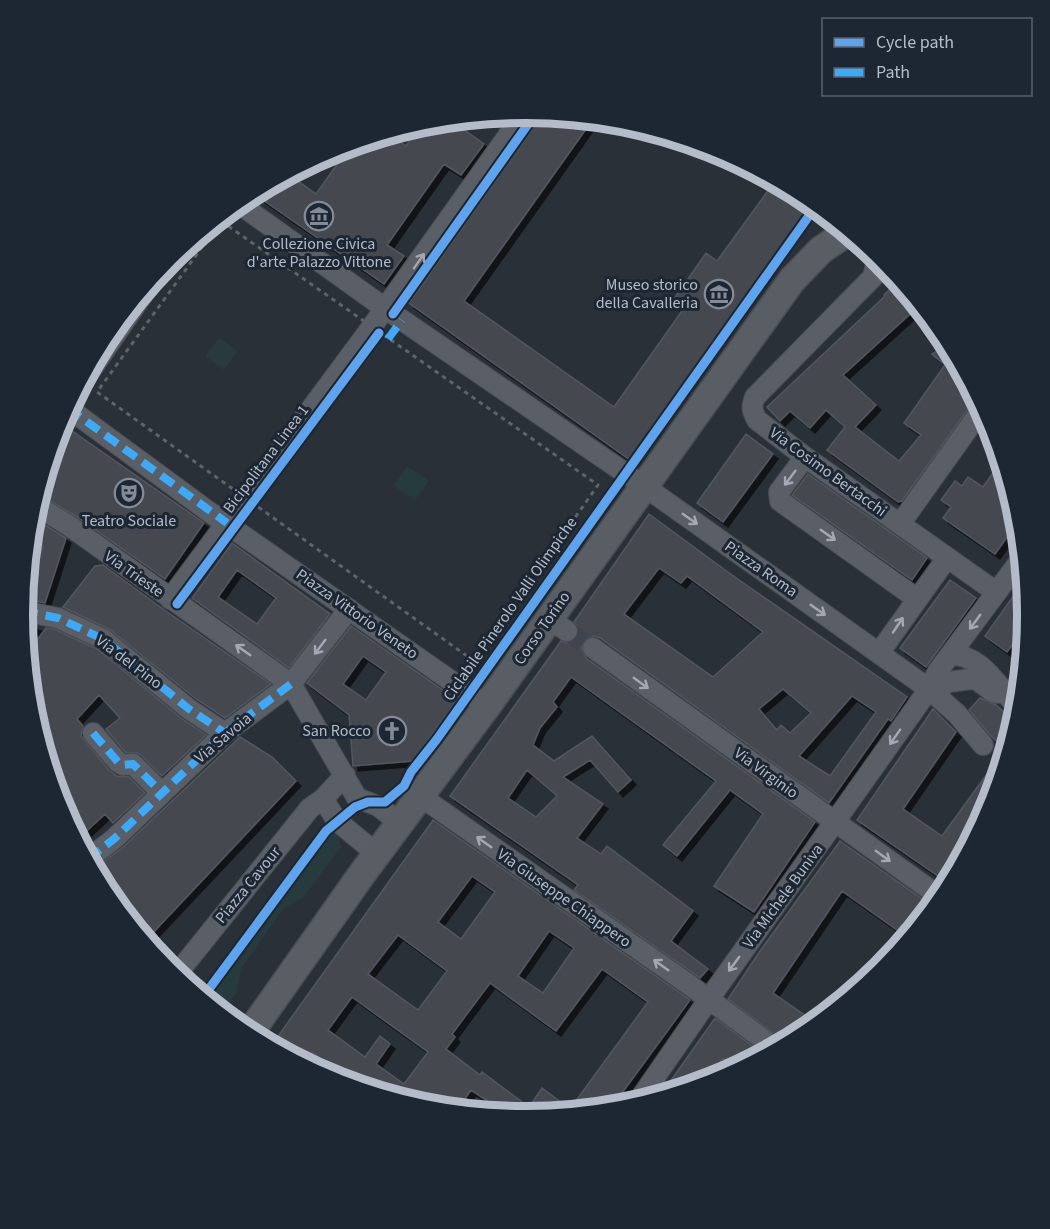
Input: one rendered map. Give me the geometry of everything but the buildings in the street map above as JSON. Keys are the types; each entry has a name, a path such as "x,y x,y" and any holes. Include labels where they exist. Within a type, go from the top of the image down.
{"main road":[{"name":"Corso Torino","path":"255,1026 377,854 487,706 558,625 644,486 792,280 820,250 842,239"}],"street":[{"path":"170,599 251,499 374,334 386,309 517,123"},
{"path":"246,209 386,309 644,486"},
{"name":"Via Cosimo Bertacchi","path":"875,269 873,278 755,397 752,408 757,420 805,457 996,592"},
{"name":"Piazza Vittorio Veneto","path":"76,414 487,706"},
{"name":"Via Cosimo Bertacchi","path":"900,524 976,418"},
{"path":"805,457 779,492 780,501 916,598"},
{"name":"Piazza Roma","path":"644,486 929,689"},
{"name":"Via Trieste","path":"44,510 291,684"},
{"path":"879,653 946,558"},
{"name":"Via Michele Buniva","path":"645,1092 929,689 938,671 1015,568"},
{"name":"Via Savoia","path":"95,854 114,839 225,733 291,684 349,609"},
{"name":"Via del Pino","path":"33,613 58,618 103,639 182,703 225,733"},
{"name":"Via Virginio","path":"593,648 932,891"},
{"path":"966,681 951,655 962,655 980,665 1011,692"},
{"path":"929,689 935,690 949,682 977,680 993,692 1010,695"},
{"path":"291,684 357,798"},
{"path":"929,689 957,714 983,745"},
{"path":"93,734 118,762 123,765 132,764 162,793"},
{"name":"Piazza Cavour","path":"182,967 310,808 323,799 345,775"},
{"name":"Via Giuseppe Chiappero","path":"420,796 768,1043"},
{"path":"323,799 338,804 357,798 378,806 400,823"},
{"path":"323,799 337,821 377,854"}],"path":[{"path":"208,239 97,393 251,499 474,661 598,485 374,334 224,225"}],"green space":[{"path":"219,338 238,351 224,370 205,356"},
{"path":"407,466 429,481 415,500 394,486"},
{"path":"329,823 337,829 341,847 303,898 284,908 241,969 237,991 227,1006 203,986"}],"tunnel":[{"path":"567,631 593,648"}],"marked path":[{"path":"388,339 402,320"},
{"path":"76,414 227,523"},
{"path":"33,613 58,618 103,639 189,709 225,733"},
{"path":"461,687 474,661"},
{"path":"95,854 114,839 225,733 291,684"},
{"path":"93,733 118,762 123,765 133,764 162,793"}],"cycle path":[{"path":"393,314 529,123"},
{"name":"Ciclabile Pinerolo Valli Olimpiche","path":"208,990 326,831 355,807 368,802 385,802 404,786 411,772 437,739 810,214"},
{"name":"Bicipolitana Linea 1","path":"177,604 379,333"}],"place":[{"name":"Collezione Civica d'arte Palazzo Vittone","path":"319,216"},
{"name":"Museo storico della Cavalleria","path":"719,294"},
{"name":"Teatro Sociale","path":"129,493"},
{"name":"San Rocco","path":"392,731"}]}
